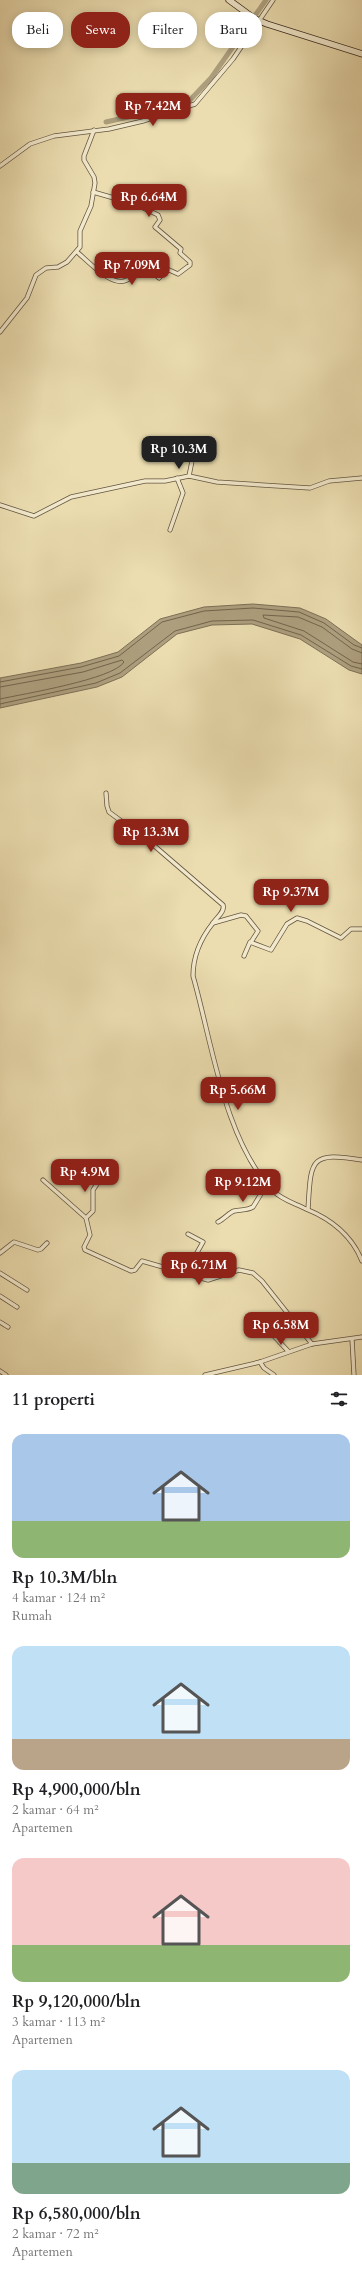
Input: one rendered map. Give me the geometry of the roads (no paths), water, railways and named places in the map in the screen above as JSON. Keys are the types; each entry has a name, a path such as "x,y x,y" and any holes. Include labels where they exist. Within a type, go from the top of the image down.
{"street":[{"path":"229,0 246,12"},
{"path":"262,13 273,0"},
{"path":"262,22 362,54"},
{"path":"0,166 17,152 54,136 109,129 143,122 195,104 233,59 239,48"},
{"path":"0,332 27,298 36,275 46,268 64,264 77,252 82,242 80,231 89,212 95,180 83,159 94,130"},
{"path":"77,252 109,279 118,282 126,281 144,265 159,278 167,269 178,274 190,265 190,262 179,252 181,249 155,227 160,220 158,214 135,204 93,192"},
{"path":"189,476 192,461 195,457"},
{"path":"0,506 34,516 71,497 145,481 189,476 217,482 310,488 330,481 362,478"},
{"path":"170,530 183,492 177,478"},
{"path":"106,792 109,812 151,843 223,905 222,912 213,923 195,956 193,976 219,1076 235,1125 250,1157 267,1184 285,1200 308,1209 327,1220 344,1233 354,1245 362,1261"},
{"path":"213,923 241,915 246,916 258,931 248,944 244,956"},
{"path":"251,942 271,950 287,924 297,918 307,921 341,938 351,929 362,929"},
{"path":"308,1209 312,1172 318,1160 323,1157 332,1156 362,1160"},
{"path":"43,1180 86,1218 90,1235 84,1247 85,1250 131,1271 135,1270 142,1261 208,1280 239,1270 253,1273 262,1281 312,1344"},
{"path":"86,1218 93,1211 93,1190 99,1181"},
{"path":"218,1222 227,1218 234,1211 253,1207 267,1184"},
{"path":"185,1274 203,1242 188,1234"},
{"path":"0,1253 14,1242 40,1250 47,1243"},
{"path":"0,1273 27,1290"},
{"path":"0,1296 17,1307"},
{"path":"0,1322 8,1327"},
{"path":"273,1335 288,1351"},
{"path":"205,1375 260,1362 288,1351 312,1344 362,1337"},
{"path":"352,1339 354,1375"},
{"path":"260,1362 264,1368 274,1375"},
{"path":"0,1371 6,1375"}],"water":[{"path":"253,604 300,608 326,619 362,645 362,674 349,670 300,639 252,624 212,625 177,634 122,677 97,687 0,708 0,678 81,663 118,652 160,619 204,607"}],"waterway":[{"path":"106,122 159,110 190,100 211,78 266,0"}]}
